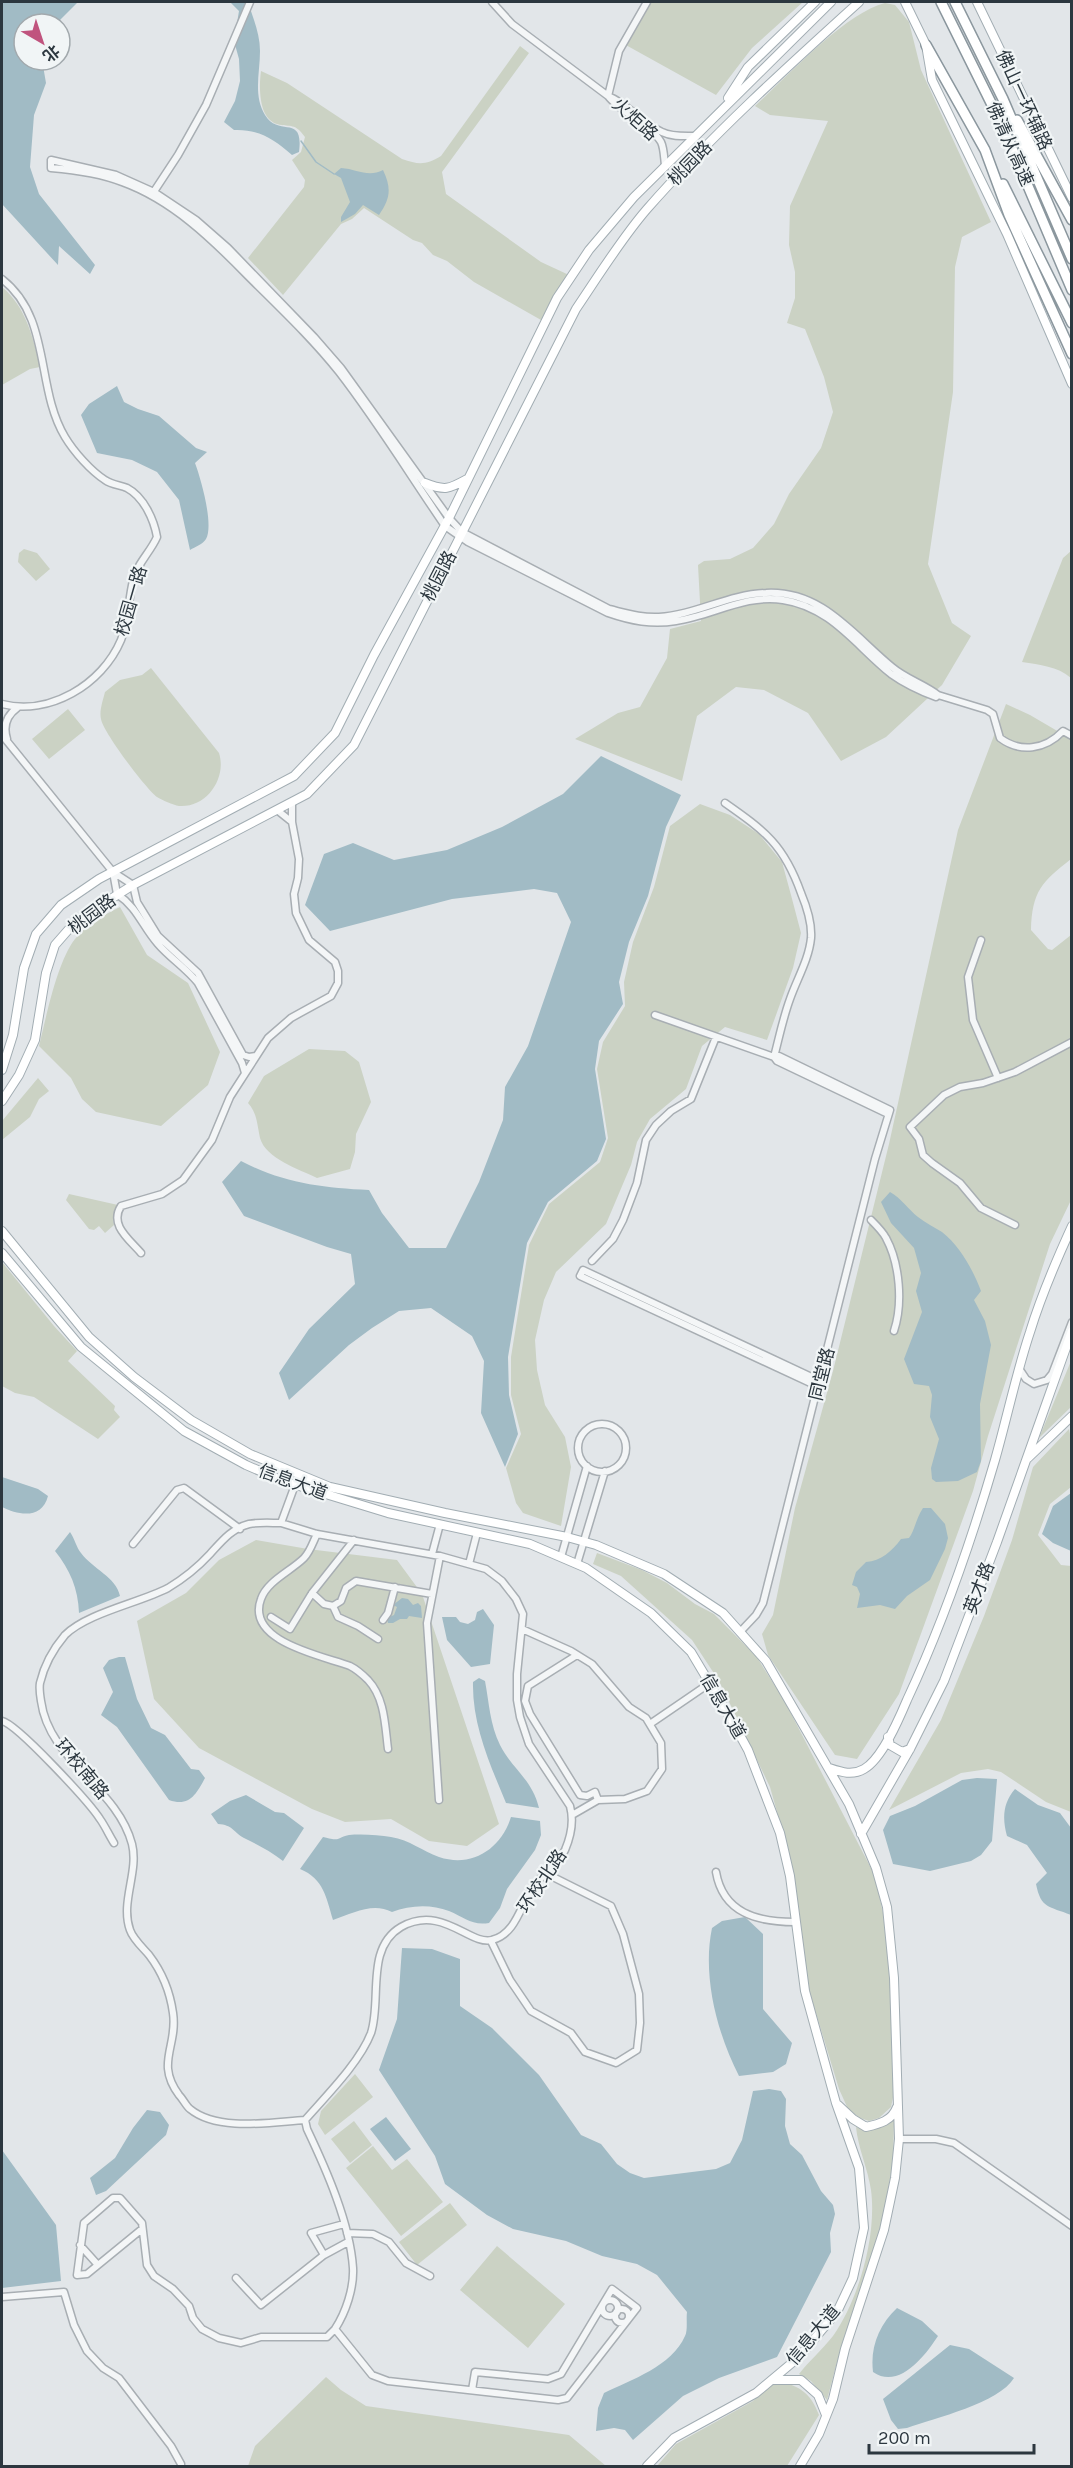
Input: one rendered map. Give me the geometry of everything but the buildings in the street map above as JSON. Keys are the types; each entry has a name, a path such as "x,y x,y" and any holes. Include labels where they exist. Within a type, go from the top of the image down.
{"highway":[{"name":"佛清从高速","path":"942,2 987,92 1023,172 1071,290"},
{"name":"佛清从高速","path":"955,2 1003,99 1071,259"},
{"path":"926,45 985,150 1071,323"},
{"path":"1003,99 1027,135 1071,220"},
{"path":"985,150 1009,215 1071,354"}],"main road":[{"path":"720,110 748,67 815,2"},
{"name":"桃园路","path":"2,1070 13,1035 24,968 36,934 61,905 113,872 294,776 336,733 374,655 447,522 557,297 589,250 633,197 831,2"},
{"name":"桃园路","path":"2,1101 19,1075 35,1040 46,973 55,945 76,921 133,885 307,794 354,745 576,309 646,210 706,146 859,2"},
{"path":"905,2 926,45 932,80 1007,234 1071,384"},
{"name":"佛山一环辅路","path":"977,2 1071,198"},
{"path":"425,483 440,489 449,489 467,479"},
{"path":"829,1767 844,1773 865,1769 877,1756 898,1720 934,1639 960,1569 1039,1303 1071,1226"},
{"name":"信息大道","path":"2,1231 89,1337 134,1377 191,1420 250,1454 284,1470 330,1487 583,1541 664,1574 723,1613 766,1661 849,1804 876,1868 887,1907 893,1970 899,2139 895,2178 884,2230 826,2415 819,2434 800,2466"},
{"name":"信息大道","path":"2,1253 81,1347 184,1431 246,1465 294,1485 388,1513 530,1544 586,1568 651,1613 691,1652 748,1750 780,1833 789,1876 804,1991 836,2103 859,2168 864,2228 853,2278 837,2312 799,2357 756,2392 674,2438 647,2466"},
{"name":"英才路","path":"861,1834 910,1749 944,1681 997,1542 1069,1337"},
{"path":"1024,1461 1071,1416"},
{"path":"888,1737 890,1746 897,1750 902,1752 910,1749"},
{"path":"836,2103 853,2119 866,2127 881,2123 894,2115 898,2103"},
{"path":"771,2380 786,2378 801,2380 818,2395 826,2415"}],"street":[{"path":"152,194 189,136 250,2"},
{"path":"492,2 512,24 608,96 619,51 647,2"},
{"name":"火炬路","path":"608,96 619,100 660,132 670,135 694,136"},
{"name":"火炬路","path":"608,96 615,105 656,136 662,144 665,165"},
{"path":"447,522 425,483 340,368 314,337 228,248 196,220 152,194 116,175 51,160 51,168 99,174 152,194 196,227 314,342 340,373 447,522 460,534 608,614 627,620 650,624 678,621 729,606 764,599 783,600 802,605 825,615 903,682 937,696 987,710 993,714 1000,738 1010,746 1022,748 1046,745 1063,731 1071,736"},
{"name":"校园一路","path":"2,279 21,299 37,331 55,418 66,439 95,473 110,483 127,489 144,505 153,520 157,537 140,562 132,581 121,640 103,667 83,686 64,698 48,704 16,708"},
{"path":"2,704 16,708"},
{"path":"8,742 5,734 6,721 9,714 16,708"},
{"path":"2,735 113,872 133,885 137,902 158,936 198,973 243,1055 256,1056"},
{"path":"141,1253 118,1226 117,1212 121,1206 162,1194 183,1180 212,1140 230,1097 245,1073 278,1028 301,1012 331,996 338,983 338,970 334,962 309,940 296,914 294,894 299,859 292,822 292,802"},
{"path":"655,1015 774,1057 789,1002 806,960 811,937 805,903 790,863 772,840 759,827 725,803"},
{"path":"277,810 292,822"},
{"path":"113,872 117,894 130,903 156,942 189,972 198,984 242,1063 245,1073"},
{"path":"981,940 968,977 973,1020 998,1078"},
{"path":"592,1261 613,1239 623,1220 637,1183 646,1140 656,1125 671,1110 691,1099 716,1037"},
{"path":"1014,1224 981,1208 960,1183 932,1163 924,1155 919,1139 910,1127 944,1095 960,1087 1015,1072 1071,1042"},
{"name":"同堂路","path":"740,1632 756,1615 763,1603 875,1159 889,1112 777,1061 774,1057"},
{"path":"871,1220 886,1237 894,1261 899,1314 894,1331"},
{"path":"582,1273 819,1384"},
{"name":"英才路","path":"1020,1370 1026,1379 1034,1384 1042,1383 1052,1374 1069,1337 1071,1322"},
{"path":"608,1425 619,1430 624,1437 626,1447 622,1461 616,1467 605,1471 587,1466 579,1452 580,1438 592,1427 608,1425"},
{"path":"561,1557 587,1466"},
{"path":"577,1564 605,1471"},
{"path":"281,1523 294,1485"},
{"path":"133,1544 177,1490 184,1488 240,1529"},
{"name":"环校南路","path":"305,2120 258,2123 216,2122 190,2109 170,2083 167,2059 173,2037 174,2015 170,1994 162,1974 130,1930 128,1910 133,1847 125,1824 111,1804 64,1752 50,1731 42,1709 39,1685 51,1654 66,1634 87,1621 169,1587 192,1571 225,1537 248,1524 281,1523 317,1534 440,1556"},
{"path":"432,1554 440,1524"},
{"path":"469,1564 477,1533"},
{"path":"317,1534 306,1556 268,1588 261,1599 262,1620 280,1640 296,1649 352,1667 368,1680 377,1694 384,1715 388,1749"},
{"path":"272,1617 290,1629 312,1593 354,1540"},
{"path":"439,1800 427,1623 440,1556 486,1569 502,1581 516,1599 523,1614 517,1674 520,1718 529,1744 560,1788 572,1815 598,1800 625,1799 647,1791 662,1769 661,1743 646,1718 629,1707 592,1664 522,1629"},
{"path":"312,1593 324,1604 333,1606 341,1601 346,1588 356,1581 432,1594"},
{"path":"383,1620 388,1613 395,1587"},
{"path":"333,1606 338,1617 378,1639"},
{"path":"577,1655 528,1686 525,1701 530,1714 580,1796 587,1796 595,1792 598,1800"},
{"path":"650,1724 710,1683"},
{"path":"2,1721 8,1723 38,1751 99,1817 114,1843"},
{"name":"环校北路","path":"491,1941 504,1934 515,1921 535,1885 564,1852 570,1837 572,1815"},
{"path":"716,1872 718,1883 732,1904 746,1915 770,1922 795,1922"},
{"path":"142,2229 87,2274 77,2275 84,2223 113,2198 120,2198 142,2223 147,2265 154,2276 173,2289 189,2306 202,2329 219,2338 241,2343 261,2337 327,2337 342,2318 349,2297 353,2269 347,2233 305,2120 351,2066 370,2032 376,1993 377,1965 382,1951 401,1927 432,1920 491,1941 510,1980 531,2011 571,2033 585,2052 616,2063 637,2050 640,2023 639,1994 624,1934 611,1906 547,1874"},
{"path":"899,2139 936,2139 954,2143 1071,2226"},
{"path":"324,2255 311,2233 344,2224"},
{"path":"347,2233 373,2234 389,2242 406,2263 430,2276"},
{"path":"236,2278 261,2305 324,2255 348,2242"},
{"path":"80,2245 98,2265"},
{"path":"335,2329 372,2375 380,2379 472,2390 558,2400 567,2398 637,2308 612,2289 561,2374 548,2379 475,2372 472,2390"},
{"path":"2,2297 64,2292 74,2325 87,2351 118,2378 171,2446 181,2464"},
{"path":"605,2303 612,2300 616,2302 618,2307 615,2316 618,2322 624,2323 627,2320"},
{"path":"605,2303 603,2307 606,2313 613,2315 616,2312"}],"shaded area":[{"path":"649,2 803,2 752,48 716,95 624,44"},
{"path":"885,3 895,5 909,22 921,70 991,222 962,237 955,267 953,392 928,564 952,623 971,636 942,685 886,737 841,761 808,713 764,690 736,687 697,716 682,781 575,739 618,713 640,707 667,658 670,629 701,621 698,565 704,561 730,559 753,548 774,524 789,494 821,448 833,412 824,377 805,329 787,323 795,298 795,272 789,245 790,206 828,121 770,115 755,106 835,32 869,9"},
{"path":"520,46 529,53 442,172 446,194 541,262 569,275 541,320 474,282 447,261 433,255 422,243 413,240 364,208 352,219 341,224 283,295 248,258 304,187 305,180 292,160 301,152 305,137 295,127 277,124 266,115 260,93 261,71 287,83 402,159 422,163 441,156"},
{"path":"2,287 23,313 40,367 30,369 2,385"},
{"path":"24,549 37,553 50,569 36,581 18,562 19,553"},
{"path":"1071,551 1071,678 1054,668 1022,662 1063,558"},
{"path":"151,668 219,753 220,772 212,790 206,797 189,805 174,805 157,797 117,747 101,719 105,692 120,680 142,675"},
{"path":"1006,704 1071,739 1071,859 1040,888 1036,896 1031,930 1048,949 1052,950 1071,935 1071,1200 1050,1244 988,1436 973,1491 899,1694 857,1759 835,1755 768,1655 762,1634 773,1615 795,1508 833,1371 889,1144 958,830"},
{"path":"68,709 85,730 49,759 32,739"},
{"path":"700,804 730,815 759,834 782,862 801,933 793,968 767,1040 725,1027 702,1046 686,1089 650,1119 637,1142 631,1165 606,1224 556,1272 544,1300 535,1340 537,1370 545,1405 565,1437 571,1467 561,1526 523,1513 516,1503 506,1468 521,1434 511,1395 511,1357 529,1245 549,1204 600,1162 608,1138 597,1069 603,1042 625,1006 624,982 633,942 654,887 670,826"},
{"path":"120,907 147,955 188,983 220,1052 208,1085 161,1126 96,1112 82,1099 71,1078 39,1046 53,991 69,949 85,929"},
{"path":"309,1049 345,1051 359,1062 371,1102 356,1134 355,1152 350,1169 317,1178 284,1163 269,1152 260,1138 255,1115 248,1103 264,1076"},
{"path":"38,1078 49,1091 39,1099 30,1117 2,1140 2,1121"},
{"path":"69,1194 118,1205 113,1219 114,1225 105,1233 99,1226 94,1230 89,1229 66,1200"},
{"path":"2,1262 77,1351 68,1361 115,1406 114,1410 120,1417 98,1439 34,1397 15,1393 2,1386"},
{"path":"1071,1361 1071,1407 1039,1438"},
{"path":"1069,1429 1071,1487 1050,1504 1038,1535 1061,1565 1071,1566 1071,1812 1046,1802 1001,1772 988,1769 961,1773 889,1810 941,1720 984,1616 1012,1540 1033,1467"},
{"path":"256,1540 397,1560 422,1594 499,1824 467,1846 429,1841 391,1819 345,1822 312,1809 199,1748 154,1699 137,1621 186,1593 219,1560"},
{"path":"597,1553 642,1570 667,1583 695,1604 714,1614 756,1656 784,1700 875,1876 883,1913 890,1980 894,2067 894,2093 891,2107 879,2118 869,2121 860,2118 848,2109 839,2089 806,1980 788,1851 770,1787 719,1681 692,1640 621,1576 593,1564"},
{"path":"355,2074 373,2097 325,2135 318,2124 321,2111"},
{"path":"894,2120 893,2163 880,2231 841,2347 827,2400 811,2381 799,2374 833,2336 851,2304 864,2266 871,2227 871,2190 856,2127 876,2129"},
{"path":"354,2121 372,2145 350,2163 331,2139"},
{"path":"373,2146 392,2170 407,2159 443,2202 401,2236 346,2168"},
{"path":"450,2203 467,2225 417,2265 399,2242"},
{"path":"497,2246 565,2304 528,2348 460,2290"},
{"path":"326,2377 366,2406 569,2435 606,2466 248,2466 255,2446"},
{"path":"773,2380 802,2390 812,2400 819,2415 787,2466 657,2466 676,2444 753,2401"}],"water":[{"path":"2,2 78,2 68,12 12,12 12,72 44,72 46,83 34,115 30,167 39,194 95,265 90,274 59,246 58,265 2,204"},
{"path":"230,2 248,2 260,45 258,92 261,107 271,122 294,129 298,133 299,152 292,155 266,136 251,131 234,130 224,122 235,101 240,81 239,59 234,41 239,11"},
{"path":"341,168 367,173 383,170 389,188 386,204 379,215 363,205 355,214 341,222 341,217 350,202 341,178 334,174"},
{"path":"117,386 124,402 159,416 196,448 207,452 195,463 206,502 208,532 205,541 190,550 179,500 157,472 132,460 97,453 81,415 89,404"},
{"path":"601,756 681,795 666,827 648,896 629,942 619,982 623,1004 599,1041 595,1069 606,1139 597,1161 548,1202 527,1243 508,1357 509,1395 518,1434 505,1467 481,1413 484,1361 472,1336 431,1308 399,1311 372,1328 349,1345 289,1400 279,1373 309,1329 355,1284 351,1254 244,1216 222,1182 241,1161 272,1175 303,1183 369,1190 382,1213 409,1248 446,1248 479,1182 503,1120 505,1087 528,1046 571,922 557,893 534,889 452,899 330,931 305,905 324,854 353,843 394,860 447,850 502,827 563,794"},
{"path":"890,1192 918,1217 942,1232 955,1244 970,1267 981,1291 974,1300 985,1321 991,1345 980,1404 981,1461 977,1472 958,1481 936,1482 932,1479 931,1468 939,1439 930,1417 932,1395 929,1386 914,1384 904,1359 922,1312 916,1291 921,1273 914,1248 891,1223 881,1202"},
{"path":"2,1477 38,1489 48,1496 45,1504 41,1509 29,1514 2,1507"},
{"path":"1071,1493 1071,1551 1053,1543 1042,1534 1053,1506"},
{"path":"923,1508 931,1508 945,1524 948,1538 930,1580 907,1596 895,1609 880,1605 857,1608 860,1594 857,1587 852,1585 856,1572 866,1562 886,1555 901,1539 909,1538"},
{"path":"70,1532 81,1553 109,1578 118,1589 120,1596 79,1613 72,1580 55,1551"},
{"path":"402,1598 408,1599 413,1605 418,1603 421,1606 422,1618 409,1616 407,1619 388,1623 387,1618 394,1615 397,1607 393,1605"},
{"path":"483,1609 494,1625 490,1664 471,1667 447,1640 442,1617 456,1617 460,1622 468,1624 475,1620 477,1612"},
{"path":"125,1657 137,1699 151,1728 165,1735 191,1769 199,1770 205,1778 195,1794 187,1801 169,1800 117,1727 101,1715 113,1692 103,1668 109,1660"},
{"path":"479,1678 485,1681 492,1721 500,1745 532,1789 539,1808 506,1803 488,1759 475,1714 473,1682"},
{"path":"997,1779 992,1841 981,1855 971,1861 930,1871 893,1864 883,1830 890,1816 915,1806 962,1780"},
{"path":"1015,1789 1038,1805 1060,1813 1071,1828 1071,1915 1047,1906 1043,1902 1036,1884 1047,1873 1027,1845 1007,1836 1004,1823 1005,1811 1008,1800"},
{"path":"246,1795 275,1812 284,1813 304,1828 283,1861 230,1827 218,1824 211,1814 230,1801"},
{"path":"511,1817 540,1821 541,1835 535,1850 507,1889 500,1908 489,1923 473,1922 449,1911 420,1906 392,1912 370,1908 333,1920 326,1896 319,1883 300,1869 323,1837 336,1839 349,1835 398,1838 439,1857 451,1860 474,1858 493,1847"},
{"path":"745,1917 763,1934 763,2009 792,2043 786,2064 773,2072 739,2076 718,2023 710,1985 709,1946 712,1928 722,1921"},
{"path":"402,1948 432,1949 460,1959 460,2006 492,2028 539,2075 581,2135 601,2144 617,2164 630,2173 644,2178 716,2169 730,2163 742,2140 753,2091 769,2089 781,2091 786,2099 785,2126 790,2144 802,2155 821,2191 833,2205 835,2214 830,2233 831,2252 777,2357 719,2378 683,2396 633,2440 625,2430 614,2428 596,2431 598,2408 604,2393 650,2371 671,2356 685,2336 687,2312 657,2275 637,2264 602,2256 566,2241 513,2229 487,2215 445,2184 435,2156 379,2070 397,2019"},
{"path":"147,2110 160,2112 169,2125 166,2135 106,2191 96,2195 90,2178 115,2158"},
{"path":"386,2117 411,2149 395,2161 370,2129"},
{"path":"2,2150 56,2225 61,2281 2,2288"},
{"path":"897,2308 922,2321 938,2336 919,2361 902,2374 892,2377 883,2376 873,2372 873,2354 881,2329"},
{"path":"950,2345 969,2349 1014,2378 995,2395 981,2402 907,2428 898,2429 891,2420 883,2399"}],"waterway":[{"path":"301,141 316,162 334,174"}]}
